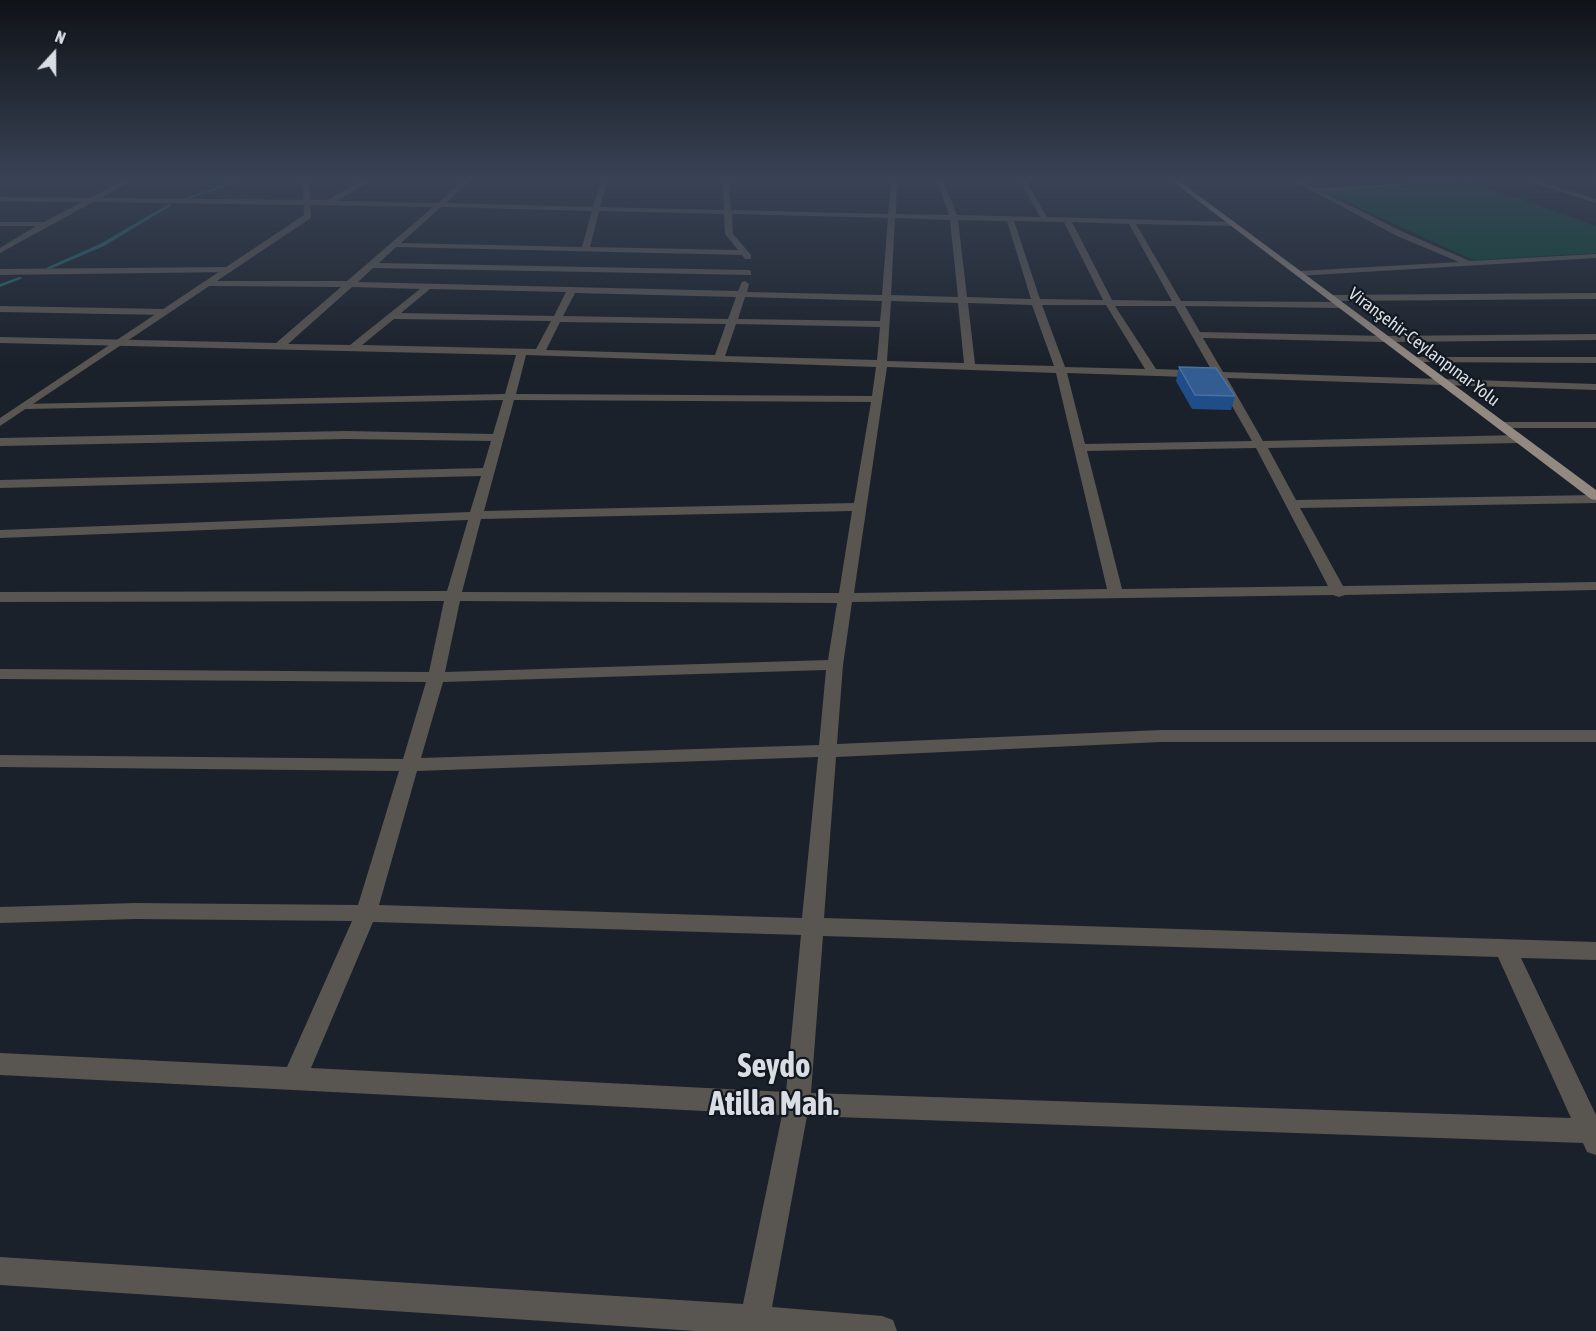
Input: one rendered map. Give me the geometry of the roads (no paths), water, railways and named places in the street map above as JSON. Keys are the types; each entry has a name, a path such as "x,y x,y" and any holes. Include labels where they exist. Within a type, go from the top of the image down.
{"main road":[{"name":"Viranşehir-Ceylanpınar Yolu","path":"1259,243 1595,495"}],"street":[{"path":"0,251 13,243"},
{"path":"0,423 268,243"},
{"path":"585,249 587,243"},
{"path":"719,359 743,294 751,260 737,243"},
{"path":"753,1325 797,1104 835,665 882,365 890,243"},
{"path":"957,243 970,368"},
{"path":"1017,243 1061,370 1116,594"},
{"path":"1078,243 1109,303 1153,373"},
{"path":"1144,243 1260,445 1339,592"},
{"path":"1422,243 1470,263"},
{"path":"280,345 393,245 745,253"},
{"path":"1300,274 1596,256"},
{"path":"370,265 748,273"},
{"path":"0,272 228,270"},
{"path":"208,283 349,284 1036,302 1340,305"},
{"path":"354,347 428,286"},
{"path":"294,1079 366,913 436,677 453,596 509,398 530,352 557,318 572,290"},
{"path":"1331,298 1596,296"},
{"path":"0,309 164,312"},
{"path":"392,316 885,324"},
{"path":"1196,335 1386,339 1596,337"},
{"path":"0,340 530,352 1596,387"},
{"path":"1414,360 1596,360"},
{"path":"26,406 509,398 877,399"},
{"path":"1503,426 1596,425"},
{"path":"0,442 346,435 498,438"},
{"path":"1080,448 1519,439"},
{"path":"0,484 489,472"},
{"path":"1292,504 1595,495"},
{"path":"0,534 476,516 860,507"},
{"path":"0,597 845,598 1339,592 1596,586"},
{"path":"0,674 436,677 835,665"},
{"path":"0,761 411,765 827,751 1161,736 1596,736"},
{"path":"0,915 135,911 366,913 813,925 1596,951"},
{"path":"0,1064 797,1104 1592,1137 1505,948"},
{"path":"0,1271 753,1325 882,1331"}],"waterway":[{"path":"48,268 105,243"},
{"path":"0,286 21,278"}],"district":[{"name":"Seydo Atilla Mah.","path":"774,1086"}]}
